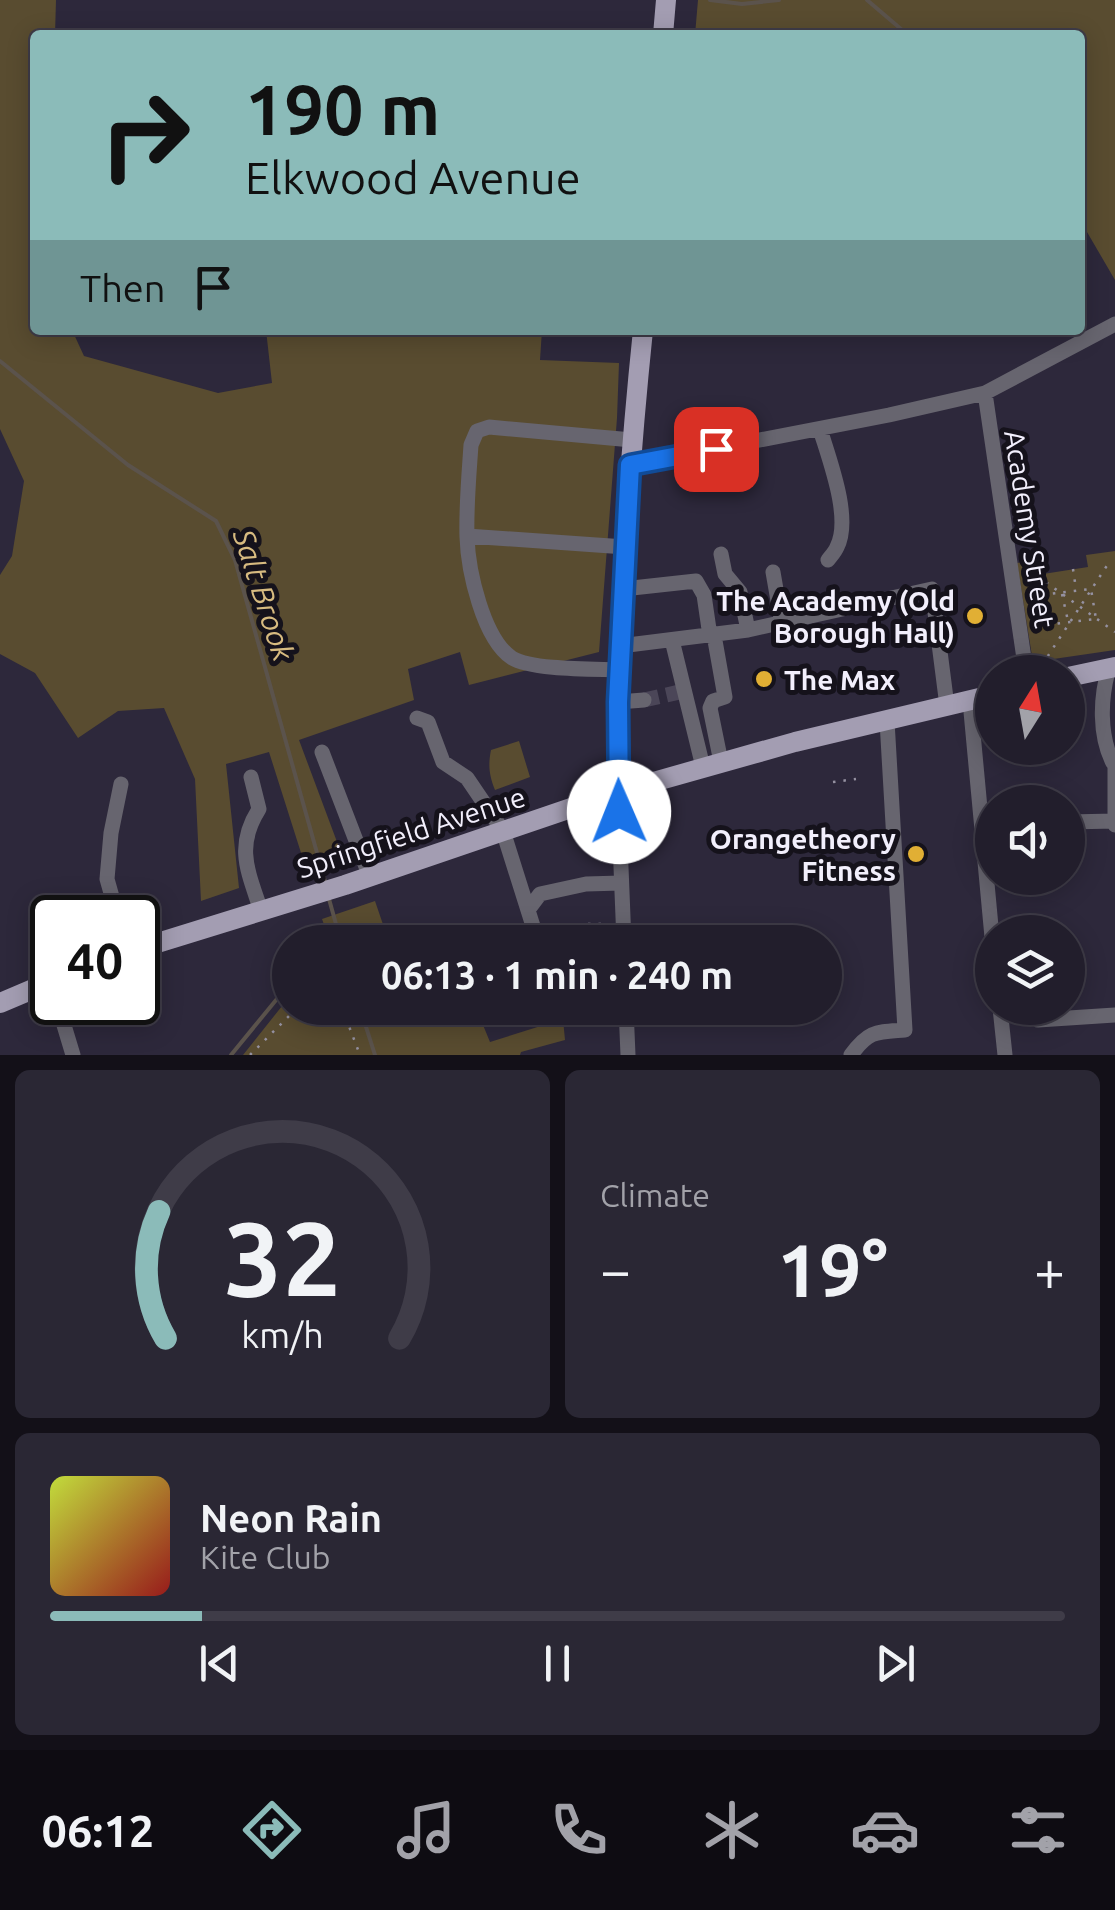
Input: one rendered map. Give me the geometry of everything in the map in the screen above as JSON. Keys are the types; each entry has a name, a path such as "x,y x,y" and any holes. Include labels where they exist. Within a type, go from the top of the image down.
{"main road":[{"path":"663,30 666,1"},
{"path":"618,792 637,701 619,670 630,465 642,335"},
{"path":"1085,675 1113,672"},
{"name":"Springfield Avenue","path":"160,942 345,885 618,792 975,699"},
{"path":"0,1003 30,991"}],"street":[{"path":"630,465 820,429 985,392 1114,331"},
{"name":"Academy Street","path":"985,392 1032,655"},
{"path":"619,670 530,664 511,658 500,645 482,614 467,536 471,444 482,428 632,440"},
{"path":"820,429 840,502 842,524 839,544 828,560"},
{"path":"467,536 625,547"},
{"path":"721,554 725,574 740,592 748,630"},
{"path":"773,572 782,624"},
{"path":"623,589 696,581 704,595 725,697 713,701 710,708 712,765"},
{"path":"620,646 782,624 932,589 948,706"},
{"path":"672,640 712,765"},
{"path":"1085,822 1115,822 1114,761 1105,746 1103,688 1113,672"},
{"path":"970,700 991,915"},
{"path":"417,718 428,722 443,762 468,778 504,831 533,925"},
{"path":"851,1055 872,1032 906,1030 887,721"},
{"path":"322,752 370,876"},
{"path":"251,777 259,809 248,831 245,861 261,910"},
{"path":"112,895 108,879 111,833 121,784"},
{"path":"618,792 623,925"},
{"path":"528,910 540,894 586,884 621,883"},
{"path":"1085,1017 1115,1015"},
{"path":"64,1025 73,1055"},
{"path":"627,1025 628,1055"},
{"path":"1001,1025 1004,1055"}],"path":[{"path":"1044,655 1108,564"},
{"path":"1029,570 1115,632"},
{"path":"1074,570 1076,590"},
{"path":"1032,596 1091,588"},
{"path":"1091,588 1096,618"},
{"path":"1062,592 1069,622"},
{"path":"1036,626 1096,618"},
{"path":"832,782 856,779"},
{"path":"588,924 608,924"},
{"path":"250,1055 280,1025"},
{"path":"349,1025 360,1055"}],"shaded area":[{"path":"0,0 56,0 55,30 30,30 30,335 74,335 84,356 218,393 272,383 267,335 542,335 540,360 619,363 599,652 469,685 460,652 408,669 414,700 299,740 346,866 309,878 269,752 226,764 239,888 201,901 195,779 164,708 118,711 78,738 35,673 0,654 0,575 12,556 24,481 0,429"},
{"path":"698,0 1115,0 1115,280 1085,229 1085,30 695,30"},
{"path":"1115,551 1115,650 1032,655 1017,563 1040,559 1043,574 1088,567 1086,555"},
{"path":"519,741 530,777 495,790 491,750"},
{"path":"375,901 383,925 324,925 322,919"},
{"path":"272,1019 272,1025 483,1025 490,1042 544,1025 564,1025 565,1040 520,1055 243,1055"}],"waterway":[{"path":"710,0 742,4 779,0"},
{"path":"867,0 902,30"},
{"name":"Salt Brook","path":"0,361 128,465 216,521 235,560 326,885"},
{"name":"Salt Brook","path":"329,899 336,925"},
{"path":"231,1055 272,1005"},
{"name":"Salt Brook","path":"365,1025 375,1055"}],"tunnel":[{"path":"644,700 684,691"}],"place":[{"name":"The Academy (Old Borough Hall)","path":"975,616"},
{"name":"The Max","path":"764,679"},
{"name":"Orangetheory Fitness","path":"916,854"}],"route":[{"path":"619,812 618,702 630,465 716,449"}]}
